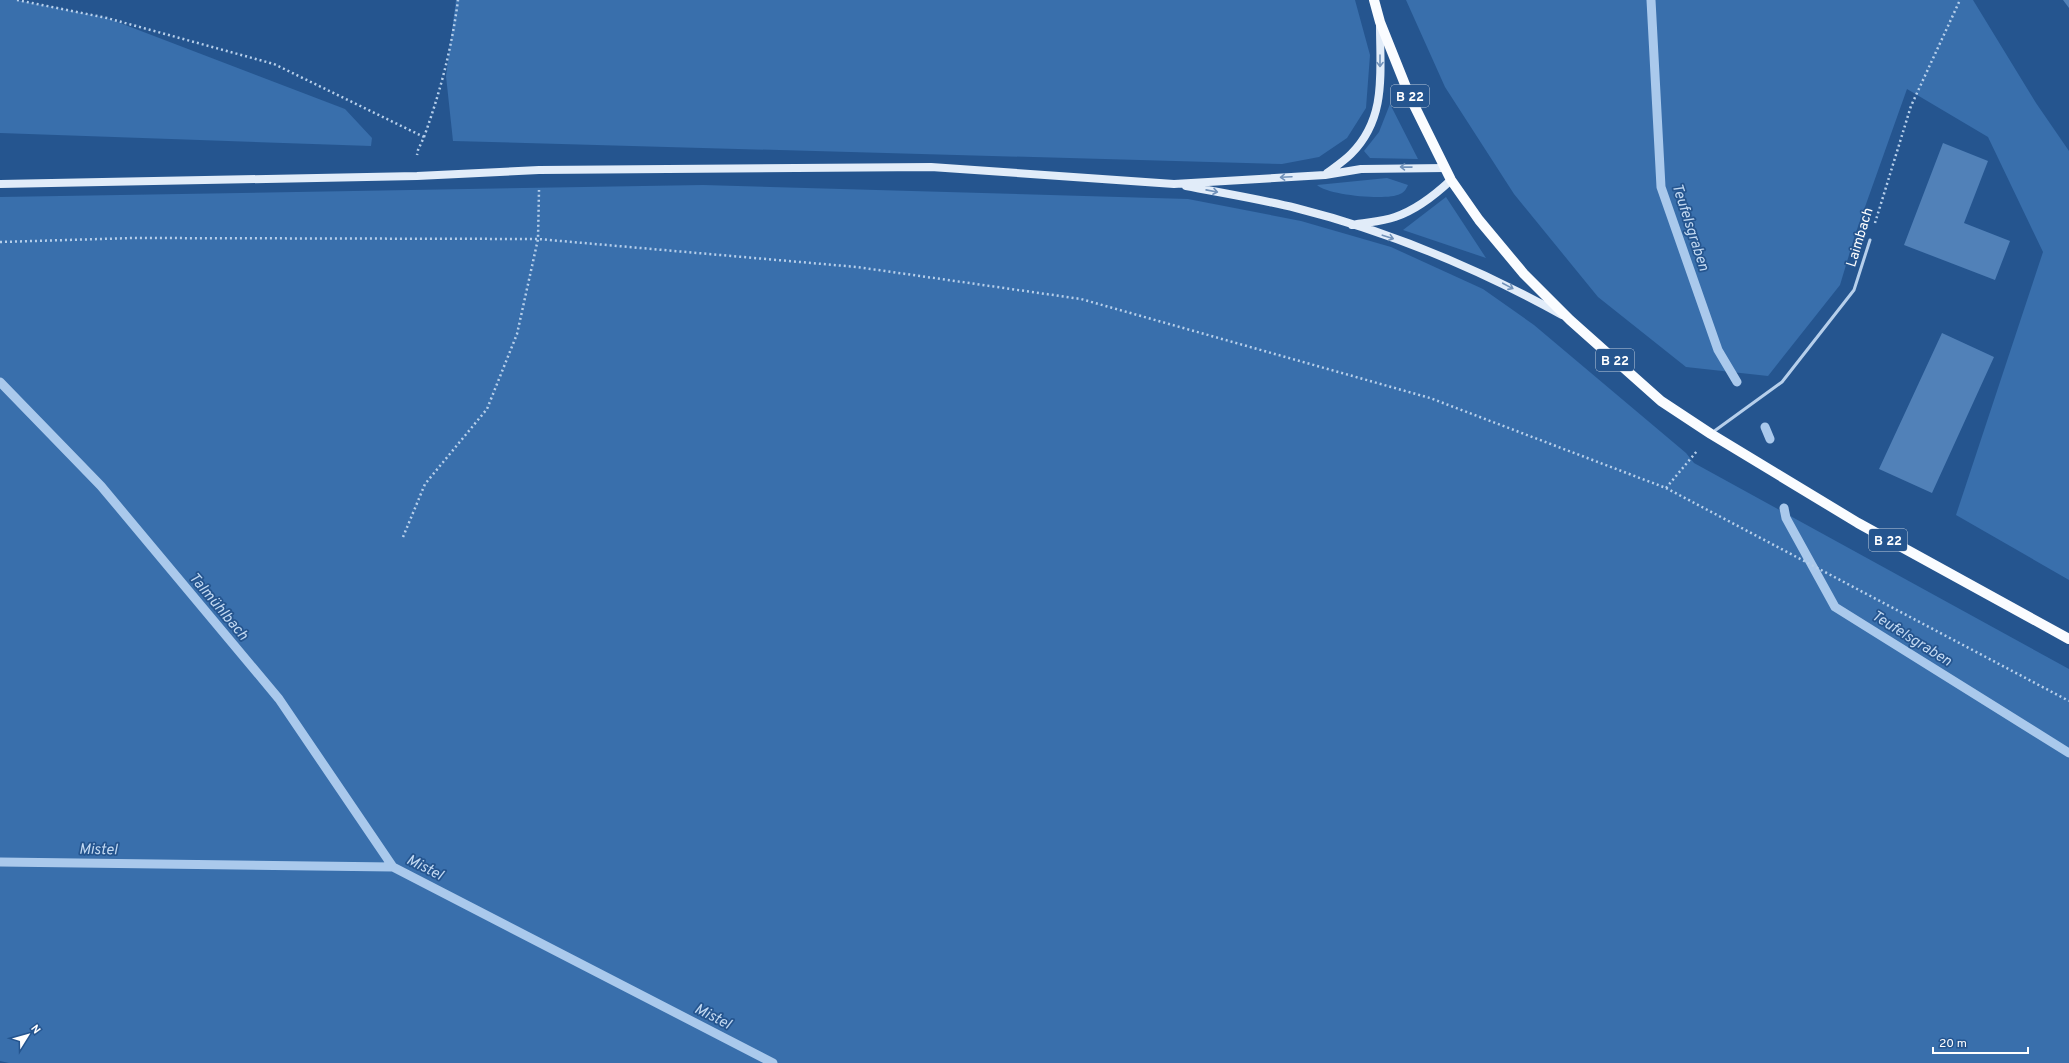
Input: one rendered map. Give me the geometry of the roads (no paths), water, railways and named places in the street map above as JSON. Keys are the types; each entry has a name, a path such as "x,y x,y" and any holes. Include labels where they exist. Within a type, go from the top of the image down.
{"main road":[{"name":"B 22","path":"1374,0 1380,22 1410,97 1451,180 1479,220 1524,274 1570,320 1661,401 1711,434 1858,523 2069,639"},
{"path":"1325,175 1351,154 1362,140 1375,118 1380,96 1380,22"},
{"path":"0,184 417,176 539,170 931,167 1174,184 1296,208 1401,241 1494,278 1570,320"},
{"path":"1174,184 1325,175 1361,169 1445,168"},
{"path":"1351,225 1394,217 1431,197 1451,180"}],"lane":[{"name":"Laimbach","path":"1711,434 1782,382 1854,290 1870,240"}],"waterway":[{"name":"Teufelsgraben","path":"1651,0 1661,187 1718,350 1737,382"},
{"name":"Talmühlbach","path":"0,382 101,486 279,699 393,867"},
{"name":"Teufelsgraben","path":"1765,427 1770,439"},
{"name":"Teufelsgraben","path":"1784,508 1786,518 1835,607 2069,753"},
{"name":"Mistel","path":"0,862 393,867 773,1063"}]}
